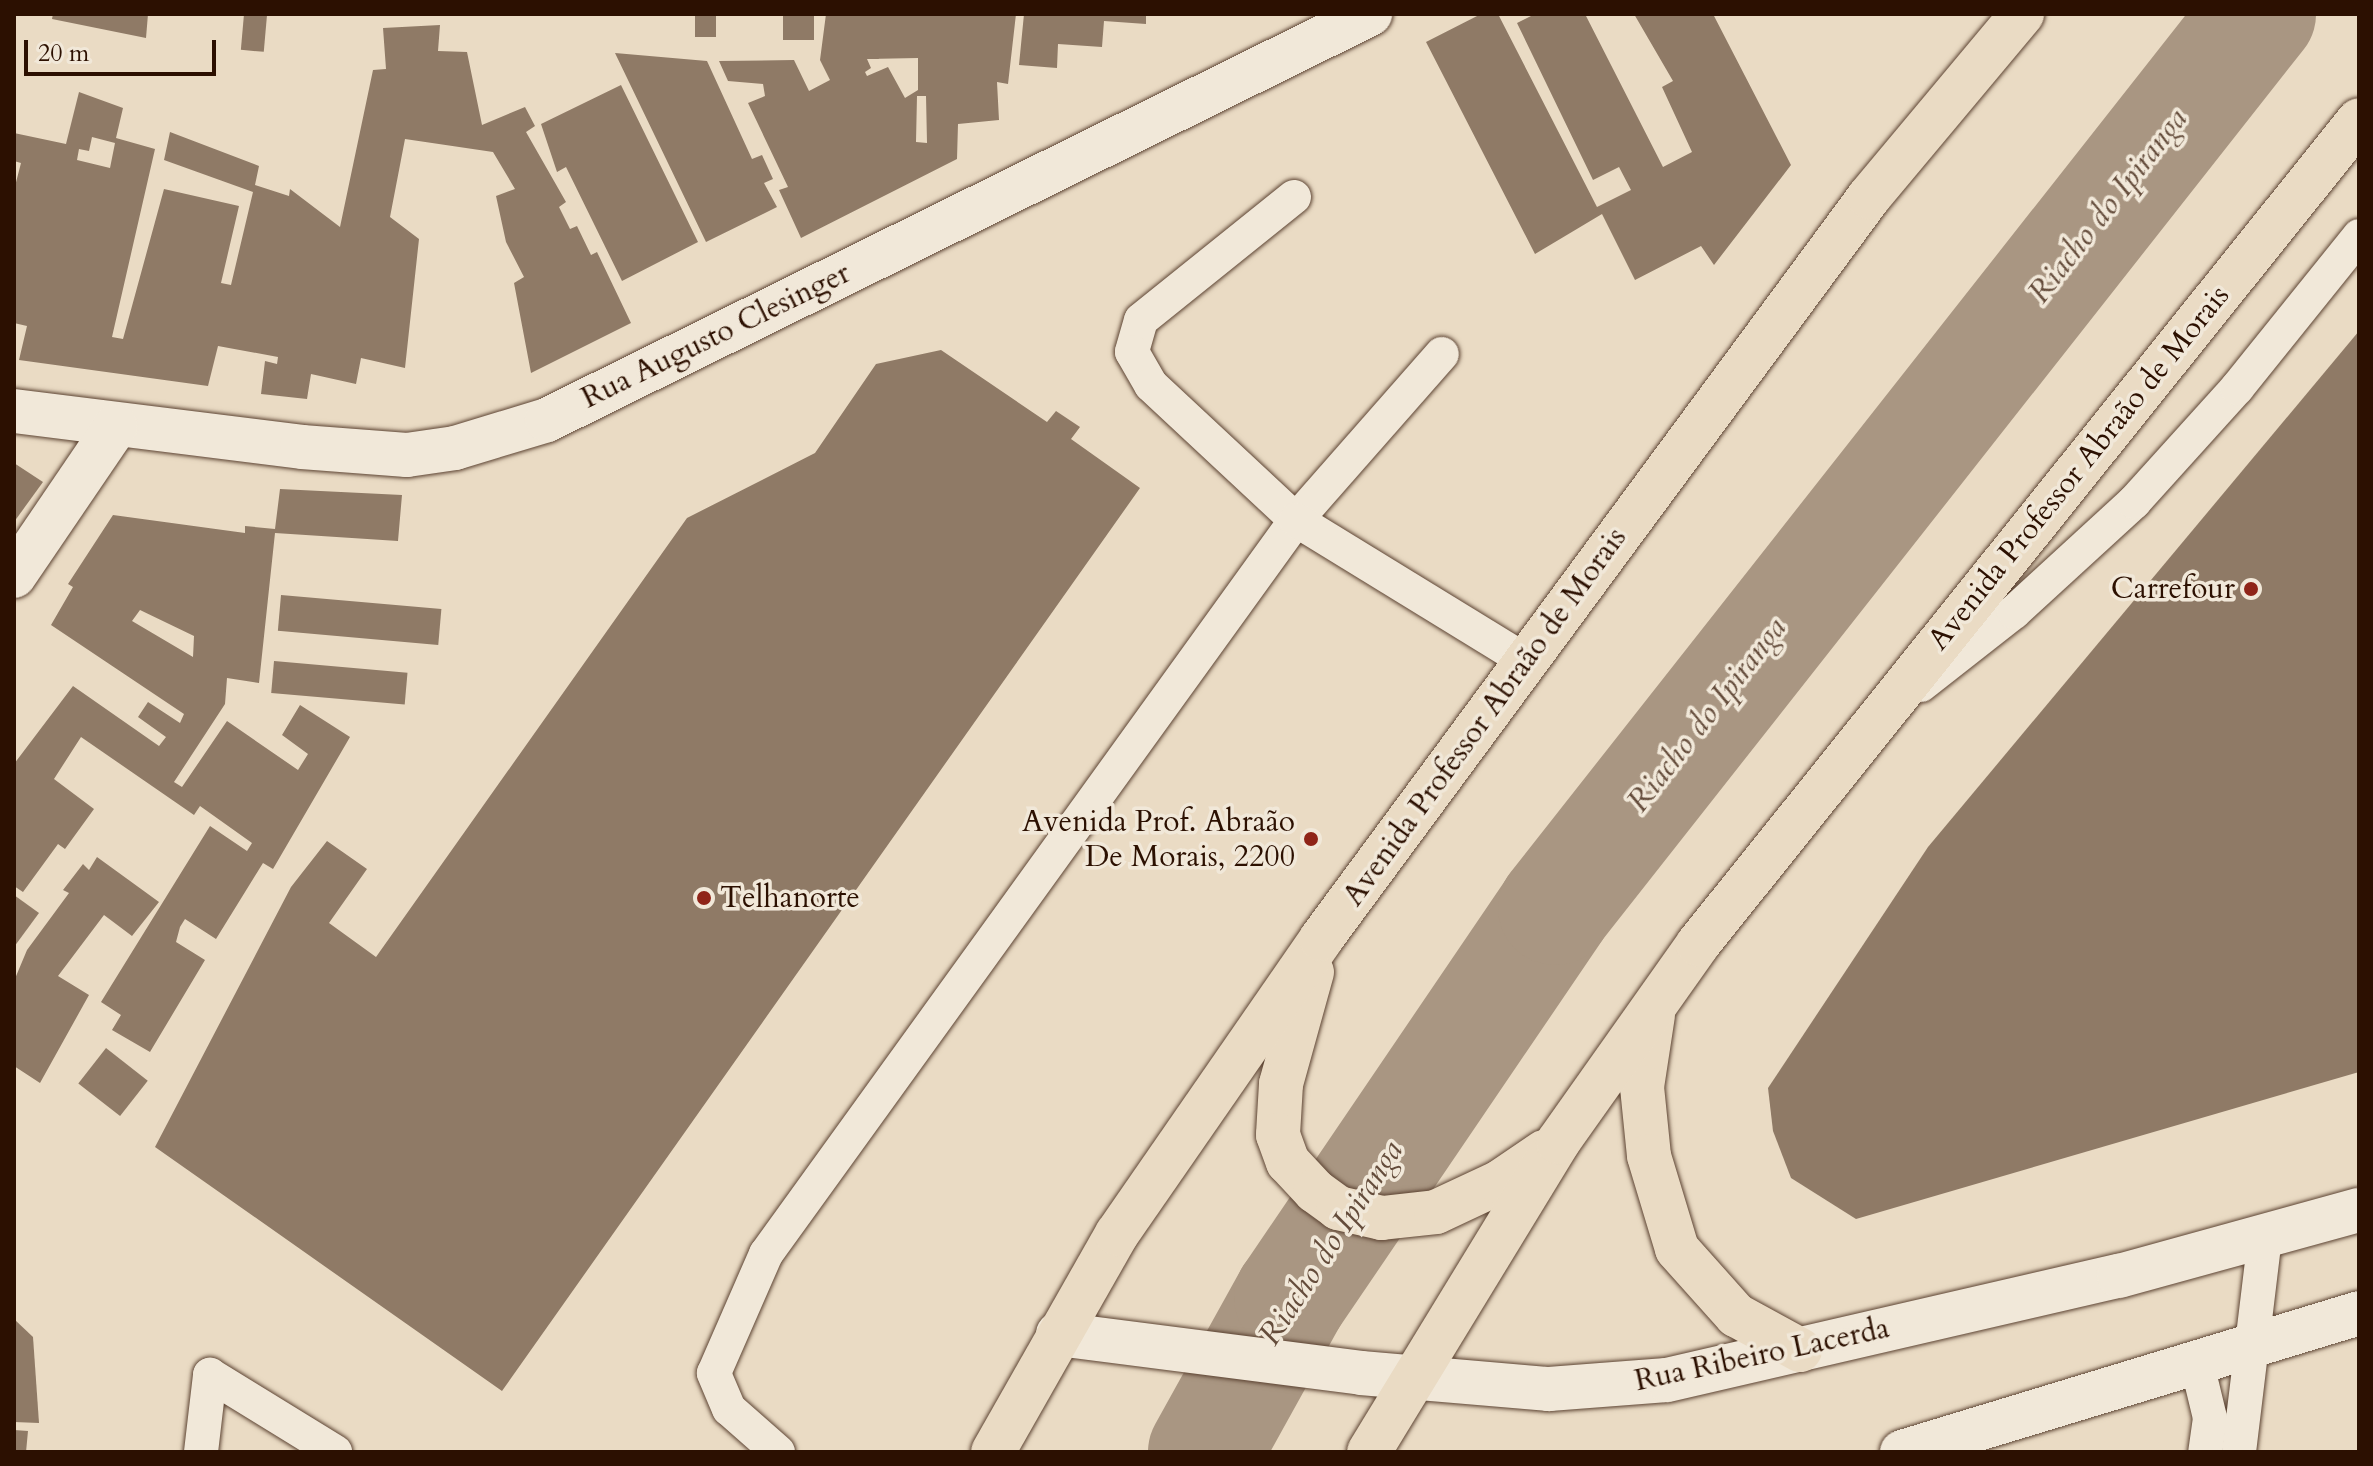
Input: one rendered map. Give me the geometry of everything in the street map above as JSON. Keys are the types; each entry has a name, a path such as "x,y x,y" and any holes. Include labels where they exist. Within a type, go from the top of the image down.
{"main road":[{"name":"Avenida Professor Abraão de Morais","path":"993,1452 1117,1234 1321,939 1869,197 2022,14"},
{"name":"Avenida Professor Abraão de Morais","path":"1369,1452 1558,1142 1654,1005 1880,717 2359,120"},
{"path":"1321,939 1281,1084 1278,1135 1288,1162 1315,1191 1338,1208 1382,1218 1436,1212 1500,1182 1558,1142"},
{"path":"1654,1005 1642,1087 1649,1156 1667,1226 1700,1279 1736,1315 1800,1350"}],"street":[{"name":"Rua Augusto Clesinger","path":"14,411 116,426 407,455 455,448 547,420 1370,14"},
{"path":"14,576 116,426"},
{"name":"Rua Ribeiro Lacerda","path":"1058,1334 1361,1373 1549,1389 1667,1380 2265,1236 2359,1210"},
{"path":"1902,1452 2196,1360 2359,1313"}],"lane":[{"path":"1294,197 1141,320 1132,352 1151,385 1296,520 1526,661"},
{"path":"1880,717 2014,612 2134,502 2237,388 2359,236"},
{"path":"778,1452 729,1409 714,1373 766,1254 1296,520 1442,354"},
{"path":"2239,1452 2265,1236"},
{"path":"2196,1360 2210,1418 2205,1452"},
{"path":"201,1452 210,1375 335,1452"}],"building":[{"path":"53,14 148,14 146,38 52,19"},
{"path":"244,14 267,16 264,52 241,50"},
{"path":"695,14 716,14 716,37 695,37"},
{"path":"783,14 814,14 814,40 783,40"},
{"path":"826,14 1016,14 1008,84 997,82 999,120 958,124 957,159 801,238 779,190 788,187 748,103 765,96 763,84 728,81 719,61 794,60 809,91 830,80 820,60","holes":["918,58 918,90 905,98 888,67 867,76 865,72 871,68 867,59","917,96 926,96 927,143 916,142"]},
{"path":"1024,14 1146,14 1146,24 1104,21 1102,47 1058,44 1057,68 1019,65"},
{"path":"1481,14 1498,14 1597,207 1631,190 1619,167 1593,180 1517,23 1535,14 1585,14 1663,167 1692,152 1662,87 1673,81 1634,14 1713,14 1791,165 1714,265 1701,246 1635,280 1602,214 1535,254 1426,42"},
{"path":"440,25 438,51 467,52 482,125 525,107 535,126 526,132 566,202 559,207 570,229 577,226 591,255 597,252 631,323 531,373 514,283 524,277 506,242 496,196 515,189 493,152 405,139 390,217 419,239 405,368 361,358 356,384 311,374 307,399 261,394 265,361 277,364 278,357 218,346 208,386 19,360 27,326 14,323 14,190 21,163 14,161 14,133 66,144 79,92 123,108 116,138 155,149 112,337 123,339 164,189 239,206 221,283 231,285 253,192 164,160 170,132 259,166 255,185 289,196 290,189 340,227 373,70 386,69 383,28","holes":["92,137 115,143 110,168 77,160 79,149 89,151"]},
{"path":"615,53 707,61 752,159 762,155 773,179 764,183 777,207 706,242"},
{"path":"621,85 698,242 622,281 566,167 557,172 541,124"},
{"name":"Carrefour","path":"2359,331 2359,1072 1856,1219 1791,1178 1773,1131 1768,1088 1928,847"},
{"path":"941,350 1047,422 1056,411 1080,427 1071,439 1140,488 502,1391 155,1147 291,887 327,841 367,869 329,923 376,957 687,518 815,453 876,364"},
{"path":"14,463 43,482 14,522"},
{"path":"280,489 402,495 398,541 275,533 259,683 227,678 225,704 174,782 182,787 227,721 298,770 308,754 282,735 300,705 350,737 273,869 263,863 216,939 185,919 176,942 205,960 150,1052 112,1030 121,1015 101,1002 210,826 247,851 252,843 200,806 194,815 81,737 54,779 94,809 65,849 58,844 23,892 14,886 14,764 73,686 159,746 166,737 138,717 148,702 180,723 184,714 51,625 73,587 68,584 113,515 245,533 245,526 275,529","holes":["140,610 194,636 193,657 132,621"]},
{"path":"281,595 441,609 438,645 278,631"},
{"path":"274,661 407,673 405,705 271,693"},
{"path":"97,857 159,902 132,936 104,915 58,976 89,995 40,1083 14,1066 14,981 27,950 69,893 63,890 83,864 89,870"},
{"path":"14,895 39,913 14,947"},
{"path":"106,1048 148,1081 120,1116 78,1083"},
{"path":"14,1319 33,1337 39,1423 14,1422"},
{"path":"14,1430 28,1431 26,1452 14,1452"}],"waterway":[{"name":"Riacho do Ipiranga","path":"1205,1452 1291,1297 1555,908 2259,14"}],"place":[{"name":"Carrefour","path":"2251,589"},
{"name":"Avenida Prof. Abraão De Morais, 2200","path":"1311,839"},
{"name":"Telhanorte","path":"704,898"}]}
